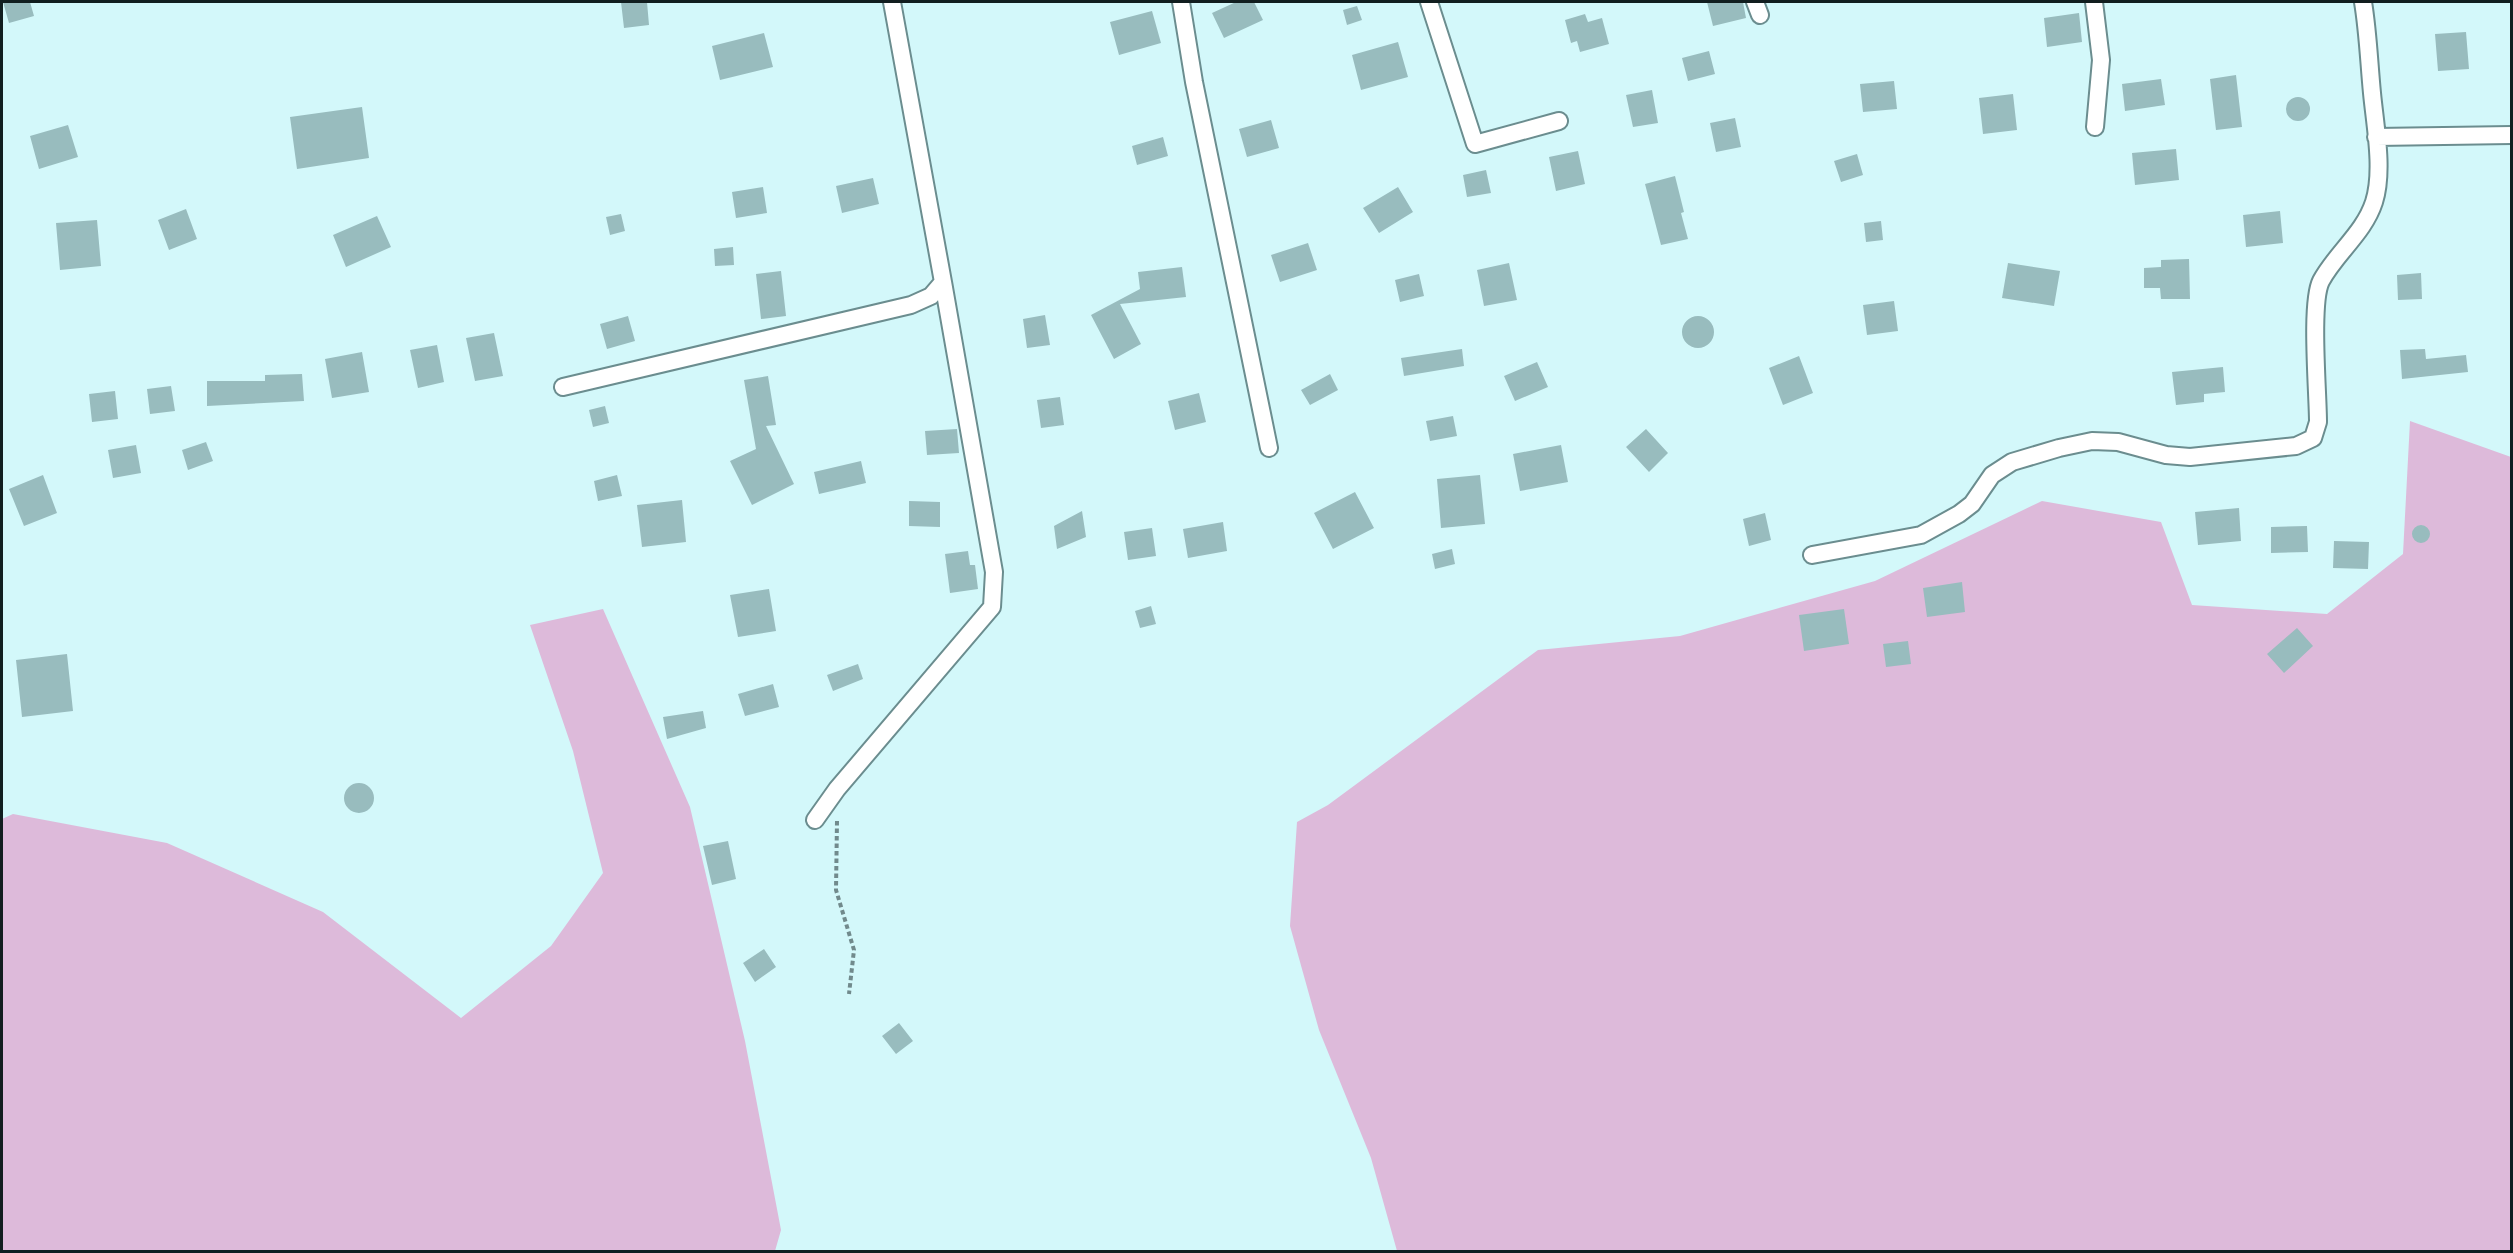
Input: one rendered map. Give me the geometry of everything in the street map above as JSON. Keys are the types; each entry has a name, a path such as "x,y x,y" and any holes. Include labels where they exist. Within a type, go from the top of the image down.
{"street":[{"path":"815,820 837,789 992,607 994,572 892,2"},
{"path":"1181,2 1194,82 1269,448"},
{"path":"1429,2 1475,144 1559,121"},
{"path":"2094,2 2101,60 2095,127"},
{"path":"1812,555 1921,535 1972,504 1992,475 2012,462 2059,448 2092,441 2118,442 2166,455 2190,457 2296,446 2313,438 2318,422 2316,312 2320,285 2331,264 2365,222 2374,201 2378,176 2363,2"},
{"path":"2376,137 2511,135"},
{"path":"563,387 911,305 931,296 943,282"}],"path":[{"path":"837,789 836,890 854,950 849,994"}],"shaded area":[{"path":"2410,421 2511,457 2511,1251 1397,1251 1371,1158 1319,1030 1290,926 1297,822 1328,805 1538,650 1680,636 1875,581 2042,501 2161,522 2192,605 2327,614 2403,554"},
{"path":"603,609 690,807 745,1041 781,1230 775,1251 2,1251 2,819 13,814 167,843 323,912 461,1018 551,946 603,873 573,751 530,625"}],"building":[{"path":"3,2 30,2 34,16 9,23"},
{"path":"621,2 647,2 649,25 624,28"},
{"path":"1236,2 1254,2 1263,20 1224,38 1212,13"},
{"path":"1707,2 1743,2 1746,18 1713,26"},
{"path":"1357,6 1362,20 1347,25 1343,10"},
{"path":"1152,11 1161,43 1119,55 1110,22"},
{"path":"2079,13 2082,42 2047,47 2044,18"},
{"path":"1585,14 1588,22 1602,18 1609,44 1580,52 1577,41 1571,43 1565,20"},
{"path":"2466,32 2469,69 2438,71 2435,34"},
{"path":"764,33 773,67 720,80 712,46"},
{"path":"1398,42 1408,77 1361,90 1352,55"},
{"path":"1709,51 1715,74 1688,81 1682,58"},
{"path":"2236,75 2242,127 2216,130 2210,79"},
{"path":"2161,79 2165,105 2125,111 2122,84"},
{"path":"1894,81 1897,109 1863,112 1860,84"},
{"path":"1652,90 1658,123 1633,127 1626,95"},
{"path":"2013,94 2017,130 1983,134 1979,98"},
{"path":"2298,97 2307,100 2310,109 2307,118 2298,121 2289,118 2286,109 2289,100"},
{"path":"362,107 369,158 297,169 290,117"},
{"path":"1735,118 1741,147 1716,152 1710,123"},
{"path":"1271,120 1279,148 1247,157 1239,129"},
{"path":"68,125 78,157 39,169 30,136"},
{"path":"1163,137 1168,156 1137,165 1132,146"},
{"path":"2176,149 2179,180 2135,185 2132,153"},
{"path":"1578,151 1585,184 1556,191 1549,157"},
{"path":"1857,154 1863,175 1841,182 1834,161"},
{"path":"1486,170 1491,193 1467,197 1463,175"},
{"path":"1675,176 1688,239 1661,245 1645,184"},
{"path":"873,178 879,204 842,213 836,186"},
{"path":"763,187 767,213 736,218 732,192"},
{"path":"1398,187 1413,212 1379,233 1363,208"},
{"path":"186,209 197,239 169,250 158,220"},
{"path":"2280,211 2283,243 2246,247 2243,215"},
{"path":"621,214 625,231 610,235 606,217"},
{"path":"377,216 391,247 346,267 333,235"},
{"path":"97,220 101,266 60,270 56,223"},
{"path":"1881,221 1883,240 1866,242 1864,223"},
{"path":"1308,243 1317,270 1280,282 1271,255"},
{"path":"733,247 734,265 715,266 714,249"},
{"path":"2189,259 2190,299 2161,299 2160,288 2144,288 2144,268 2161,267 2161,260"},
{"path":"1509,263 1517,300 1484,306 1477,270"},
{"path":"2008,263 2060,271 2054,306 2002,298"},
{"path":"1182,267 1186,297 1120,304 1141,344 1114,359 1091,315 1140,289 1138,272"},
{"path":"781,271 786,316 761,319 756,274"},
{"path":"2421,273 2422,299 2398,300 2397,275"},
{"path":"1419,274 1424,296 1400,302 1395,280"},
{"path":"1894,301 1898,331 1867,335 1863,305"},
{"path":"1045,315 1050,345 1027,348 1023,319"},
{"path":"628,316 635,341 607,349 600,324"},
{"path":"1698,316 1709,321 1714,332 1709,343 1698,348 1687,343 1682,332 1687,321"},
{"path":"494,333 503,376 475,381 466,338"},
{"path":"437,345 444,382 418,388 410,350"},
{"path":"1462,349 1464,366 1404,376 1401,358"},
{"path":"2425,349 2426,359 2466,355 2468,372 2402,379 2400,350"},
{"path":"362,352 369,392 332,398 325,359"},
{"path":"1799,356 1813,393 1783,405 1769,368"},
{"path":"1537,362 1548,387 1515,401 1504,376"},
{"path":"2223,367 2225,392 2204,394 2204,402 2176,405 2172,372"},
{"path":"302,374 304,401 207,406 207,381 265,381 265,375"},
{"path":"1330,374 1338,390 1310,405 1301,390"},
{"path":"768,376 776,425 766,426 794,484 752,505 730,461 756,449 744,380"},
{"path":"171,386 175,411 150,414 147,389"},
{"path":"115,391 118,419 92,422 89,394"},
{"path":"1199,393 1206,422 1175,430 1168,401"},
{"path":"1060,397 1064,425 1041,428 1037,400"},
{"path":"605,406 609,423 593,427 589,410"},
{"path":"1453,416 1457,436 1430,441 1426,421"},
{"path":"957,429 959,453 927,455 925,431"},
{"path":"1646,429 1668,453 1649,472 1626,447"},
{"path":"206,442 213,461 188,470 182,450"},
{"path":"136,445 141,473 113,478 108,450"},
{"path":"1561,445 1568,482 1520,491 1513,454"},
{"path":"861,461 866,483 819,494 814,472"},
{"path":"43,475 57,513 24,526 9,489"},
{"path":"617,475 622,496 598,501 594,481"},
{"path":"1480,475 1485,524 1441,528 1437,479"},
{"path":"1355,492 1374,528 1333,549 1314,513"},
{"path":"682,500 686,542 642,547 637,505"},
{"path":"909,501 940,502 940,527 909,526"},
{"path":"2239,508 2241,541 2198,545 2195,512"},
{"path":"1082,511 1086,537 1057,549 1054,526"},
{"path":"1765,513 1771,540 1749,546 1743,519"},
{"path":"1223,522 1227,551 1188,558 1183,529"},
{"path":"2417,525 2425,525 2430,530 2428,541 2417,543 2412,538 2412,530"},
{"path":"2307,526 2308,552 2271,553 2271,527"},
{"path":"1152,528 1156,556 1128,560 1124,532"},
{"path":"2334,541 2369,542 2368,569 2333,568"},
{"path":"1452,549 1455,564 1435,569 1432,554"},
{"path":"968,551 970,565 975,565 978,589 950,593 945,554"},
{"path":"1962,582 1965,612 1927,617 1923,588"},
{"path":"769,589 776,631 738,637 730,595"},
{"path":"1151,606 1156,624 1140,628 1135,611"},
{"path":"1844,609 1849,644 1804,651 1799,615"},
{"path":"2297,628 2313,646 2284,673 2267,654"},
{"path":"1908,641 1911,664 1886,667 1883,644"},
{"path":"67,654 73,711 22,717 16,660"},
{"path":"858,664 863,679 833,691 827,675"},
{"path":"773,684 779,707 745,716 738,694"},
{"path":"703,711 706,728 667,739 663,717"},
{"path":"359,783 365,784 373,792 373,804 365,812 359,813 353,812 345,804 344,798 345,792 353,784"},
{"path":"728,841 736,879 712,885 703,846"},
{"path":"764,949 776,967 755,982 743,963"},
{"path":"899,1023 913,1041 896,1054 882,1036"}]}
